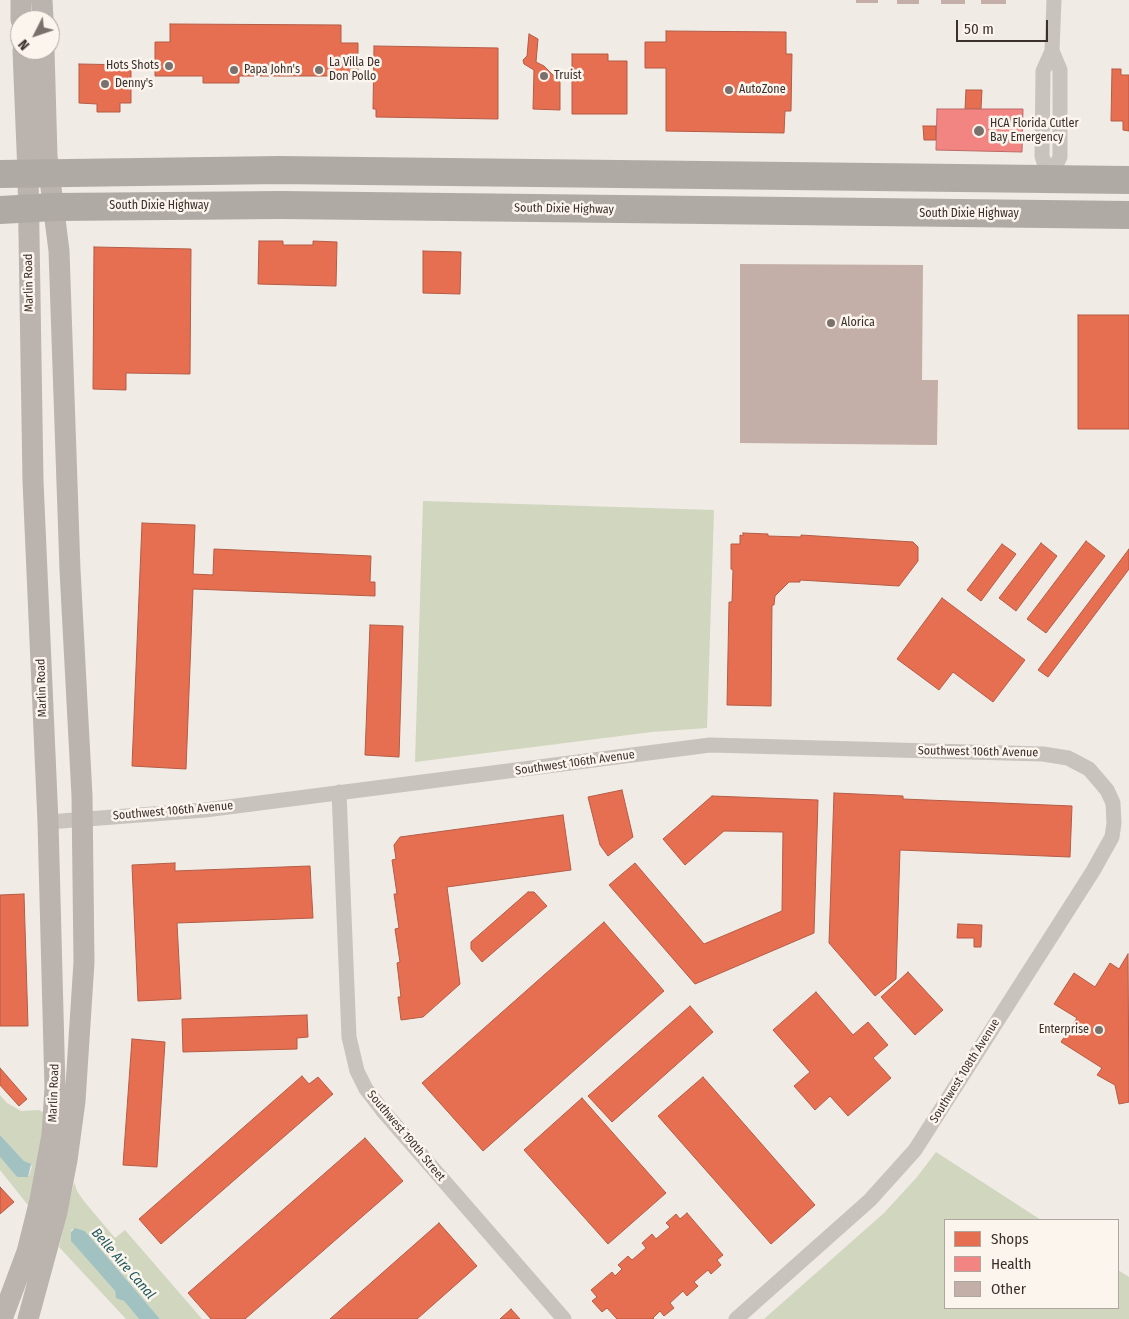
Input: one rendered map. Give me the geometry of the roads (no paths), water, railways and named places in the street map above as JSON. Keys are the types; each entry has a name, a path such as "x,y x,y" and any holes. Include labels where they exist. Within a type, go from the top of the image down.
{"highway":[{"path":"0,174 279,170 1129,180"},
{"path":"516,208 518,173"},
{"path":"800,212 802,176"},
{"path":"1048,214 1049,179"},
{"name":"South Dixie Highway","path":"0,210 41,207 281,205 1129,215"}],"street":[{"path":"1049,179 1060,157 1060,70 1052,51 1054,0"},
{"name":"Marlin Road","path":"2,1319 27,1252 36,1220 52,1134 55,1088 48,822 31,380 41,207 24,60"},
{"name":"Marlin Road","path":"38,173 44,60"},
{"name":"Marlin Road","path":"28,1319 57,1212 75,1101 84,962 83,819 72,632 59,251 41,207"},
{"path":"31,380 64,402"},
{"path":"38,574 70,570"},
{"path":"40,634 72,632"},
{"name":"Southwest 106th Avenue","path":"48,822 205,810 710,745 744,744 1043,754 1068,758 1089,769 1097,777"},
{"name":"Southwest 108th Avenue","path":"736,1319 870,1200 915,1150 1107,848 1112,837 1114,813 1108,790 1097,777"},
{"name":"Southwest 190th Street","path":"339,792 349,1027 357,1071 366,1089 382,1111 564,1319"}],"water":[{"path":"0,1135 24,1161 31,1164 28,1177 17,1177 0,1157"},
{"path":"75,1228 85,1231 160,1319 139,1319 124,1301 116,1298 115,1291 71,1241 71,1232"}],"place":[{"name":"Hots Shots","path":"169,66"},
{"name":"Papa John's","path":"234,70"},
{"name":"La Villa De Don Pollo","path":"319,70"},
{"name":"Truist","path":"544,76"},
{"name":"Denny's","path":"105,84"},
{"name":"AutoZone","path":"729,90"},
{"name":"HCA Florida Cutler Bay Emergency","path":"979,131"},
{"name":"Alorica","path":"831,323"},
{"name":"Enterprise","path":"1099,1030"}],"water label":[{"name":"Belle Aire Canal","path":"123,1264"}]}
